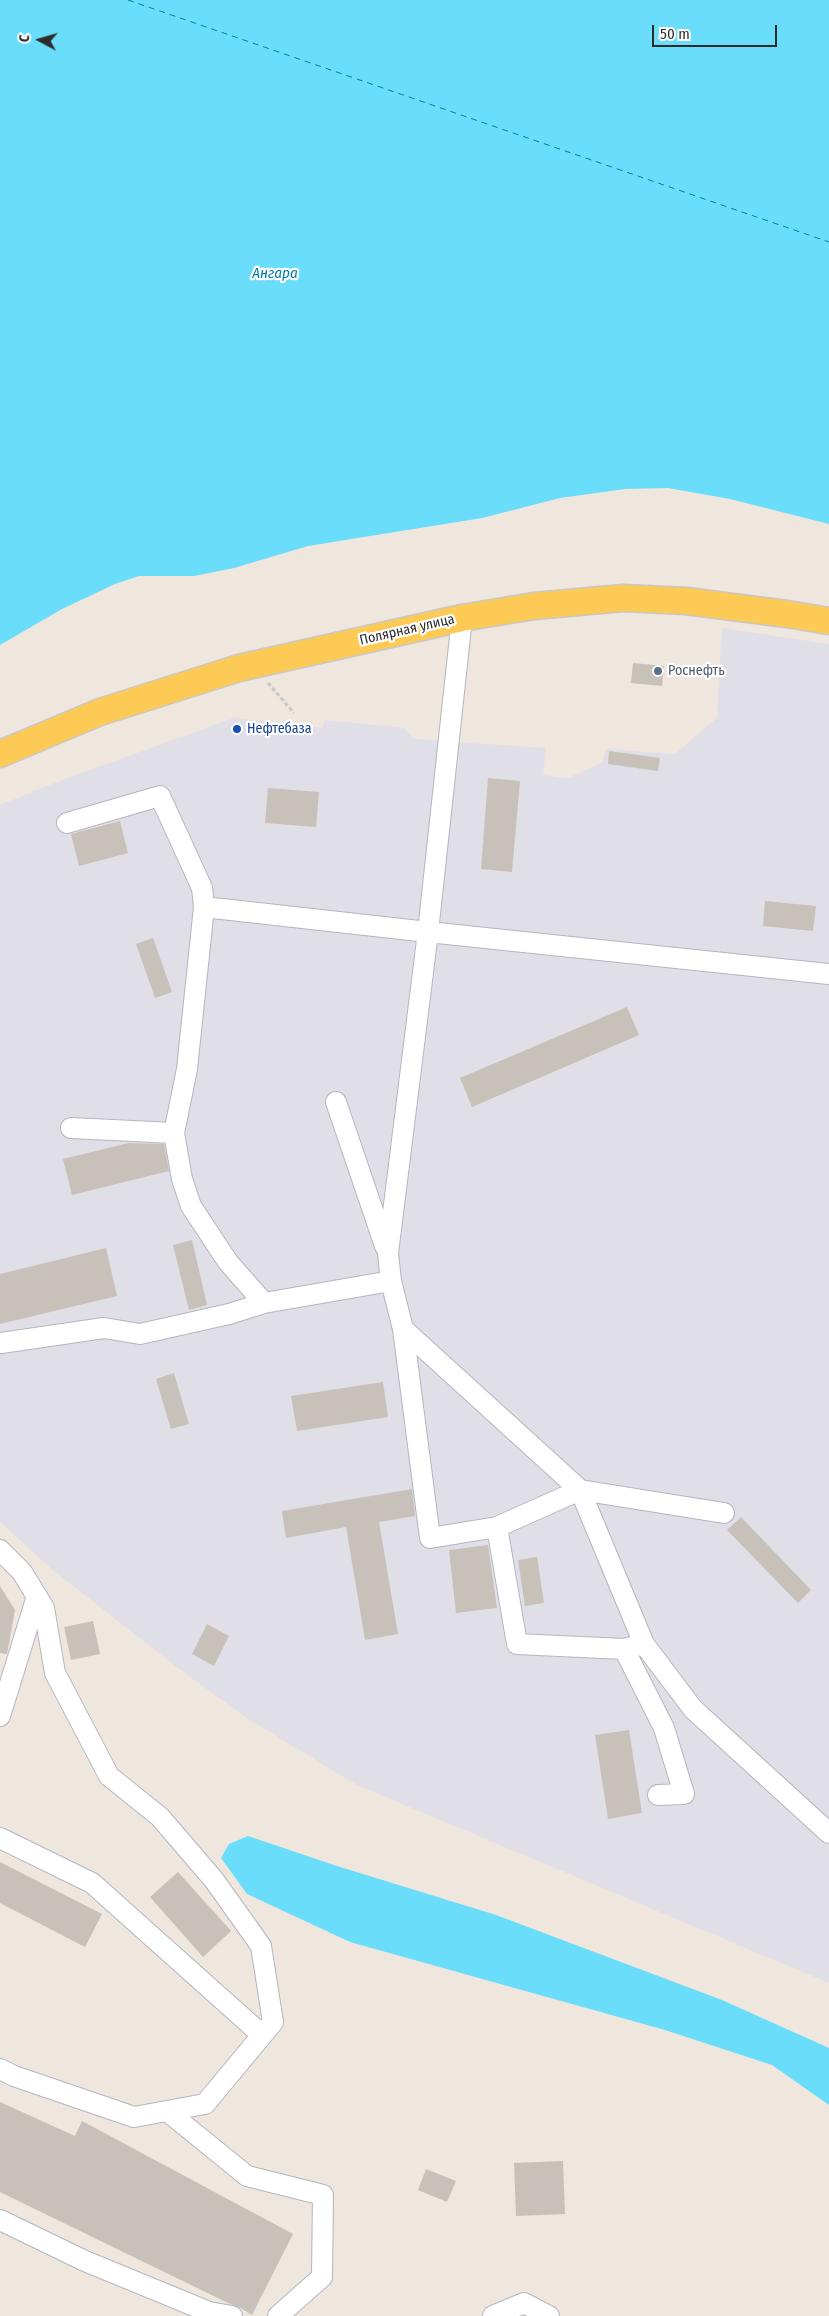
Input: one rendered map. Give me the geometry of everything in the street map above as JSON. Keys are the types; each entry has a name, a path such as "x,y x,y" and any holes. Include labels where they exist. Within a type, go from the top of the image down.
{"main road":[{"name":"Полярная улица","path":"0,754 100,712 239,668 462,618 534,606 623,598 686,601 829,621"}],"lane":[{"path":"388,1253 428,932 462,618"},
{"path":"67,823 160,796 202,888 204,907 187,1069 174,1133 182,1179 191,1206 228,1262 264,1304"},
{"path":"204,907 829,974"},
{"path":"336,1102 388,1253 391,1281 403,1329 430,1538 498,1527 580,1490 724,1514"},
{"path":"71,1128 174,1133"},
{"path":"1,1343 104,1328 140,1334 264,1304 391,1281"},
{"path":"403,1329 580,1490 644,1644 694,1709 829,1833"},
{"path":"498,1527 517,1644 624,1649 644,1644"},
{"path":"0,1550 22,1572 44,1608 55,1673 109,1776 160,1817 214,1880 260,1946 273,2022 205,2104 134,2117 14,2076 0,2069"},
{"path":"0,1716 37,1596"},
{"path":"624,1649 664,1728 684,1794 658,1795"},
{"path":"0,1838 92,1883 262,2035"},
{"path":"167,2111 247,2176 323,2195 322,2277 278,2316"},
{"path":"0,2220 85,2261 209,2312 232,2316"},
{"path":"493,2316 524,2302 549,2316"}],"path":[{"path":"263,677 294,713"}],"shaded area":[{"name":"Нефтебаза","path":"722,628 829,644 829,1983 357,1785 248,1719 178,1668 54,1571 0,1522 0,805 62,780 234,718 322,728 325,720 404,728 414,739 546,748 543,775 568,778 603,762 606,749 675,754 717,718"}],"water":[{"name":"Ангара","path":"0,0 829,0 829,524 730,499 668,488 625,489 560,498 482,518 308,546 234,568 194,576 139,576 115,584 62,609 0,645"},
{"path":"248,1836 337,1866 496,1915 722,2000 829,2048 829,2105 772,2065 665,2030 350,1942 247,1894 221,1858 229,1844"}],"building":[{"path":"633,663 664,666 662,686 631,683"},
{"path":"609,751 660,758 658,771 608,764"},
{"path":"488,778 520,781 512,872 481,869"},
{"path":"268,788 319,792 316,827 265,823"},
{"path":"120,821 128,853 79,866 71,834"},
{"path":"765,901 816,906 813,931 763,926"},
{"path":"153,938 172,992 155,998 136,944"},
{"path":"627,1007 639,1035 472,1107 460,1078"},
{"path":"129,1143 164,1144 169,1171 72,1195 63,1159"},
{"path":"192,1240 207,1305 189,1310 173,1245"},
{"path":"106,1248 117,1296 0,1324 0,1274"},
{"path":"174,1373 189,1424 171,1429 156,1379"},
{"path":"383,1382 388,1417 297,1431 291,1396"},
{"path":"412,1489 415,1516 379,1522 398,1634 365,1640 346,1527 286,1538 282,1511"},
{"path":"741,1517 811,1590 798,1603 727,1530"},
{"path":"488,1545 497,1608 456,1613 449,1550"},
{"path":"537,1557 544,1603 525,1606 518,1560"},
{"path":"0,1586 15,1610 7,1654 0,1653"},
{"path":"93,1621 100,1654 71,1660 64,1627"},
{"path":"207,1624 229,1636 214,1666 192,1654"},
{"path":"629,1730 642,1813 608,1819 595,1735"},
{"path":"0,1862 102,1914 85,1947 0,1903"},
{"path":"178,1872 231,1931 203,1957 150,1897"},
{"path":"0,2102 75,2136 82,2121 293,2234 252,2315 0,2192"},
{"path":"563,2161 565,2214 516,2216 514,2163"},
{"path":"426,2169 456,2181 447,2202 418,2190"}],"ferry route":[{"path":"128,0 829,242"}],"place":[{"name":"Роснефть","path":"658,671"},
{"name":"Нефтебаза","path":"237,729"}]}
